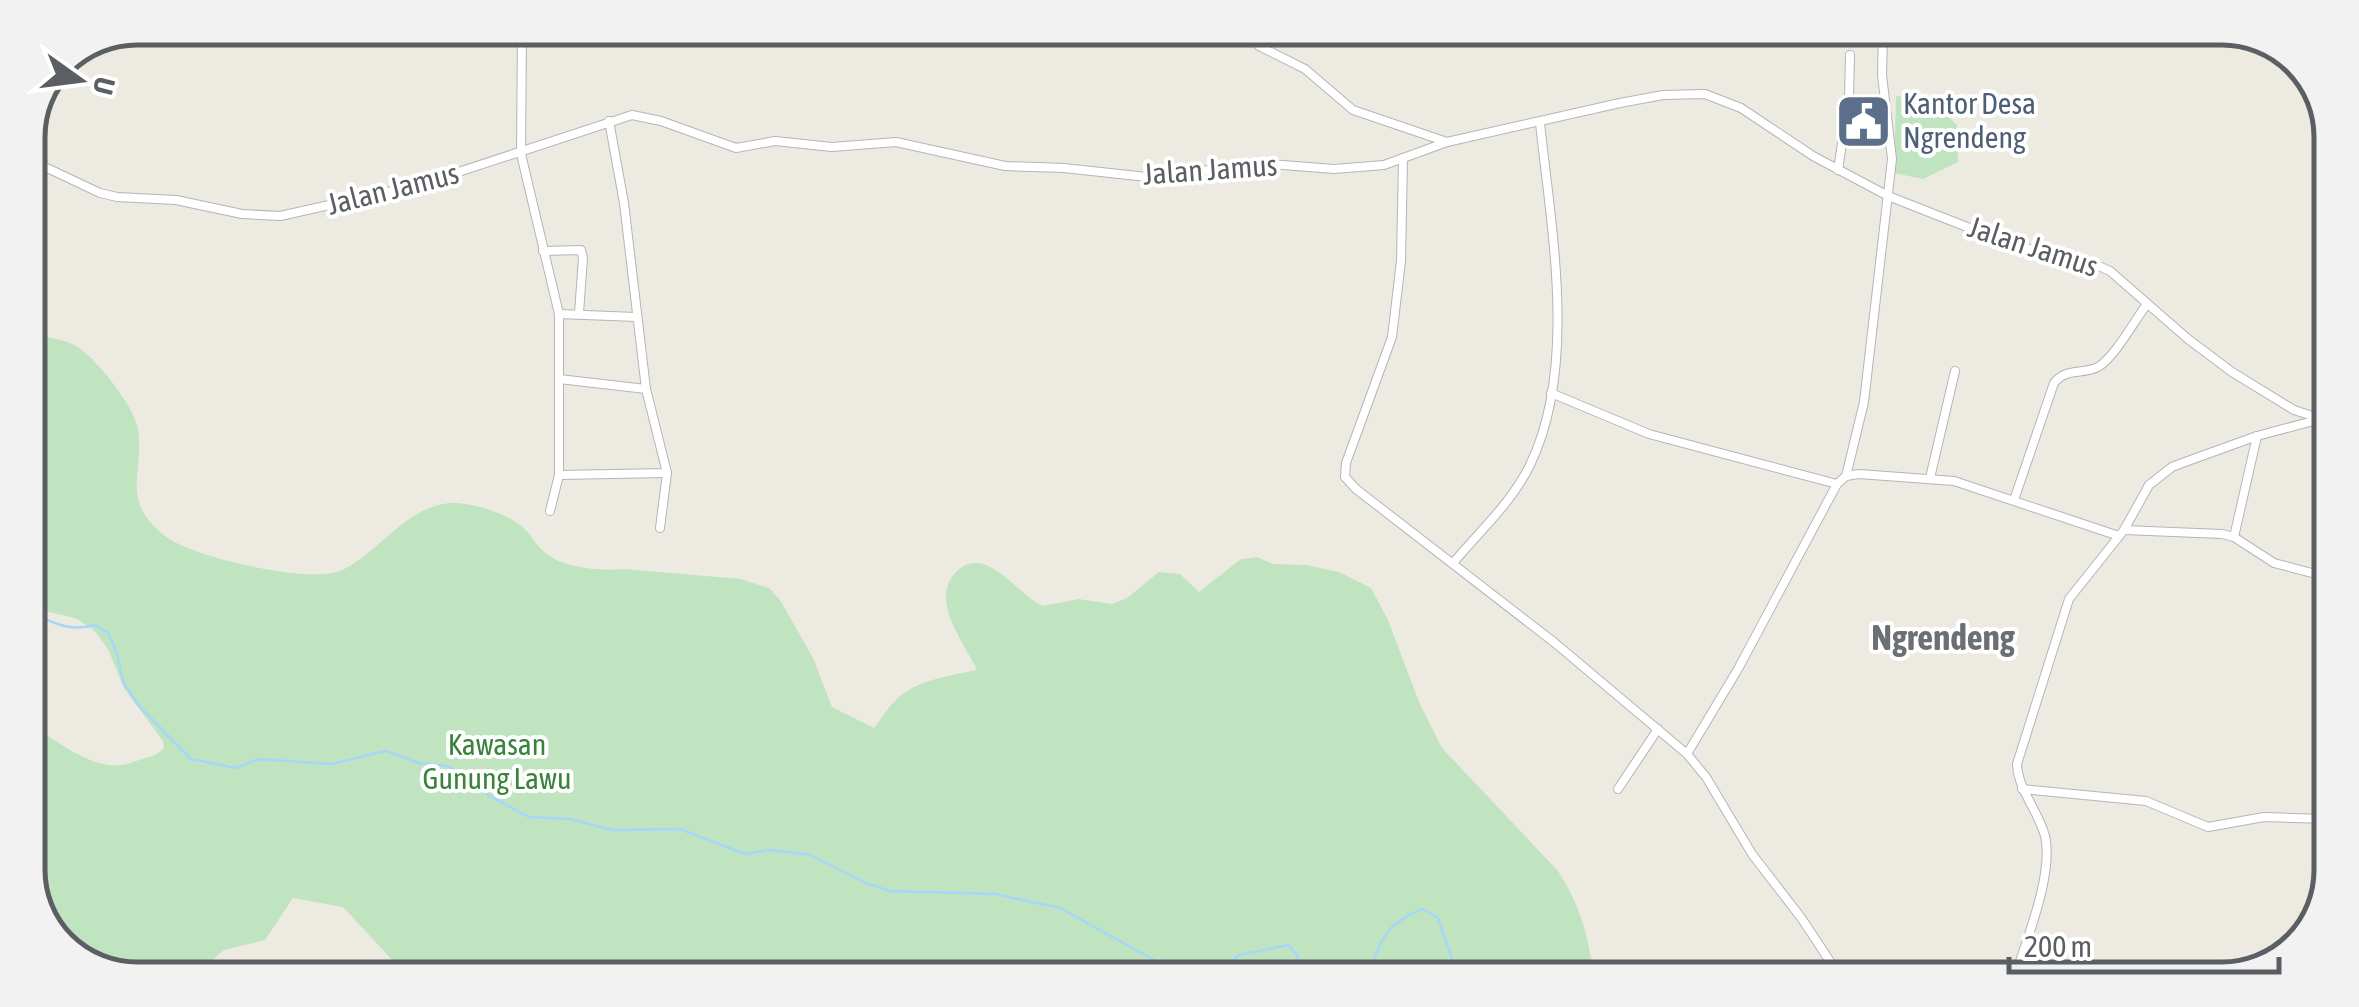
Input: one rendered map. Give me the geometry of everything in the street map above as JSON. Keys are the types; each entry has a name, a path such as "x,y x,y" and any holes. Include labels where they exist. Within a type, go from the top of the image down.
{"street":[{"path":"522,45 521,154 559,314 559,474 550,511"},
{"path":"1258,45 1305,69 1353,110 1447,142"},
{"path":"1687,754 1846,476 1864,402 1892,159 1882,75 1883,45"},
{"path":"1838,170 1849,97 1850,56"},
{"name":"Jalan Jamus","path":"45,167 117,197 176,200 261,217 280,216 399,190 521,154 624,116 642,116 736,148 775,141 832,147 896,142 1005,166 1156,178 1256,163 1360,168 1404,158 1447,142 1663,94 1705,94 1741,108 1838,170 1888,196 2013,245 2094,264 2126,282 2147,304 2232,372 2282,404 2314,419"},
{"path":"609,121 624,202 646,389 667,473 660,528"},
{"path":"1454,562 1530,466 1551,393 1557,342 1557,288 1540,123"},
{"path":"1404,158 1398,304 1387,352 1345,477 1687,754 1706,776 1752,854 1830,962"},
{"path":"543,251 581,250 578,313"},
{"path":"2014,500 2054,383 2061,375 2097,367 2106,360 2147,304"},
{"path":"559,314 636,317"},
{"path":"1930,478 1954,371"},
{"path":"558,379 646,389"},
{"path":"1551,393 1649,434 1838,484"},
{"path":"2020,962 2047,851 2042,828 2017,772 2018,756 2066,606 2122,533 2149,485 2160,476 2186,462 2257,436 2314,421"},
{"path":"2234,538 2257,436"},
{"path":"559,474 667,473"},
{"path":"1846,476 1954,482 2122,533 2234,538 2274,563 2314,574"},
{"path":"1618,789 1658,729"},
{"path":"2022,788 2146,801 2208,827 2264,817 2314,820"},
{"path":"2024,949 2044,962"}],"green space":[{"path":"1896,96 1930,100 1957,125 1958,162 1923,179 1894,173"},
{"name":"Kawasan Gunung Lawu","path":"45,338 80,349 120,392 137,425 137,483 142,509 150,522 179,544 251,566 325,574 354,563 423,511 456,503 481,507 514,521 546,554 568,564 740,579 769,588 813,658 832,707 874,728 894,702 911,689 977,670 947,607 949,582 967,565 982,564 994,569 1043,606 1078,599 1112,604 1127,598 1159,572 1180,574 1199,592 1241,559 1257,557 1273,564 1339,572 1371,588 1442,748 1558,871 1582,922 1591,962 394,962 343,907 293,898 265,940 224,950 210,962 119,960 81,943 60,921 50,900 45,876 45,735 107,765 136,761 164,748 163,741 124,688 108,649 93,629 75,618 45,611"}],"waterway":[{"path":"45,618 60,625 95,625 108,633 123,682 139,706 191,759 236,768 258,759 331,764 386,751 419,763 447,766 529,817 570,819 613,830 680,829 745,854 770,850 810,855 890,891 995,894 1060,908 1163,962"},
{"path":"1374,962 1386,934 1401,920 1423,909 1438,918 1453,962"},
{"path":"1231,962 1239,955 1288,945 1298,956 1296,962"}],"place":[{"name":"Kantor Desa Ngrendeng","path":"1864,121"}],"district":[{"name":"Ngrendeng","path":"1943,638"}]}
